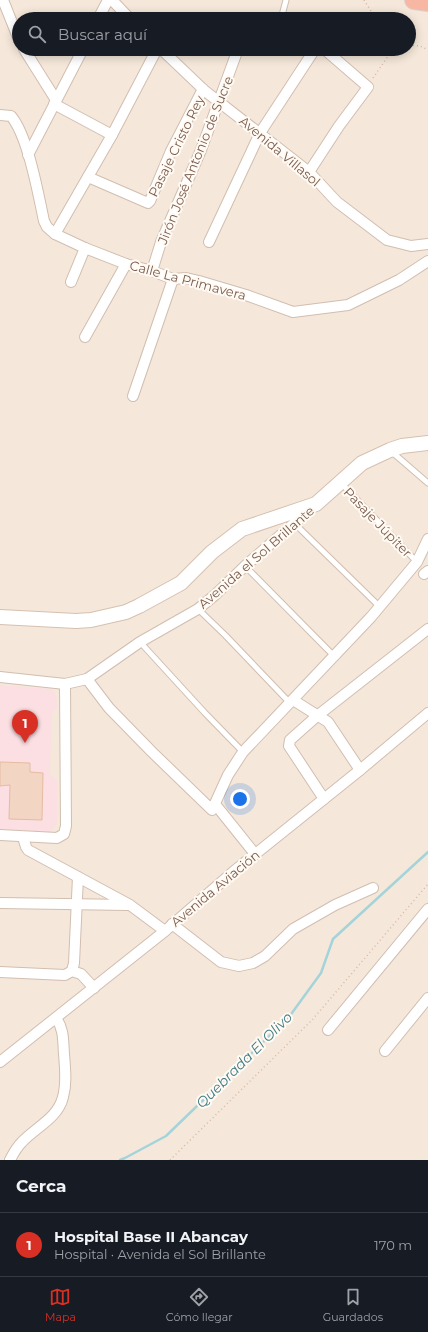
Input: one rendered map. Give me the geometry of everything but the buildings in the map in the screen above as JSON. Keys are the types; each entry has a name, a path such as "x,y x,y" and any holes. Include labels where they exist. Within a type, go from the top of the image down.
{"highway":[{"path":"414,0 428,2"}],"street":[{"path":"3,0 12,22"},
{"path":"102,12 108,0"},
{"path":"112,0 123,12"},
{"path":"28,56 55,102 112,135"},
{"path":"28,155 79,56"},
{"path":"55,234 112,135 153,56"},
{"name":"Avenida Villasol","path":"169,56 204,89 309,172 337,202 386,240 411,246 428,244"},
{"name":"Jirón José Antonio de Sucre","path":"152,271 161,242 201,150 220,102 236,56"},
{"path":"209,242 260,133 310,56"},
{"path":"309,172 339,126 368,87 332,56"},
{"name":"Pasaje Cristo Rey","path":"88,177 148,203 171,151 204,89"},
{"name":"Calle La Primavera","path":"0,115 11,116 16,122 28,155 47,227 55,234 84,248 126,264 152,271 173,279 186,278 199,281 246,295 293,312 348,305 399,280 428,261"},
{"path":"71,282 84,248"},
{"path":"85,337 126,264"},
{"path":"133,396 173,279"},
{"path":"0,618 76,621 91,620 126,612 181,583 212,552 242,529 316,504 362,463 390,450 402,446 428,443"},
{"name":"Avenida el Sol Brillante","path":"0,677 65,684 87,679 140,642 198,609 215,595 244,566 316,504"},
{"path":"87,679 109,708 212,810 228,775 243,752 292,702 380,607 417,562 428,539"},
{"path":"324,799 289,746 290,740 317,716 428,629"},
{"path":"0,835 57,838 64,834 66,826 65,684"},
{"path":"292,702 328,722 360,770"},
{"name":"Avenida Aviación","path":"0,1062 169,928 255,854 360,770 428,713"},
{"path":"215,804 255,854"},
{"path":"23,837 28,850 130,905 169,928 221,962 239,966 259,960 293,929 335,905 373,888"},
{"path":"0,972 65,975 72,971 74,963 78,877"},
{"path":"0,902 77,905 130,905"},
{"path":"328,1030 428,909"},
{"path":"72,971 81,974 94,988"},
{"path":"385,1051 428,998"},
{"path":"10,1160 22,1143 48,1120 58,1108 63,1098 65,1068 63,1036 61,1024 56,1018"}],"lane":[{"path":"283,12 286,0"},
{"path":"390,450 428,483"},
{"name":"Pasaje Júpiter","path":"340,482 417,562"},
{"path":"294,523 380,607"},
{"path":"244,566 334,656"},
{"path":"198,609 292,702"},
{"path":"140,642 243,752"}],"path":[{"path":"364,0 372,12"},
{"path":"416,46 420,46 428,50"},
{"path":"368,87 388,56"},
{"path":"170,1160 313,1019 428,884"}],"shaded area":[{"path":"0,0 428,0 428,1160 0,1160"},
{"path":"0,685 51,689 56,694 57,708 52,713 50,774 57,781 57,824 49,832 0,829"}],"waterway":[{"name":"Quebrada El Olivo","path":"120,1160 166,1136 289,1017 321,973 333,939 428,852"}],"place":[{"name":"Hospital Base II Abancay","path":"25,743"}]}
